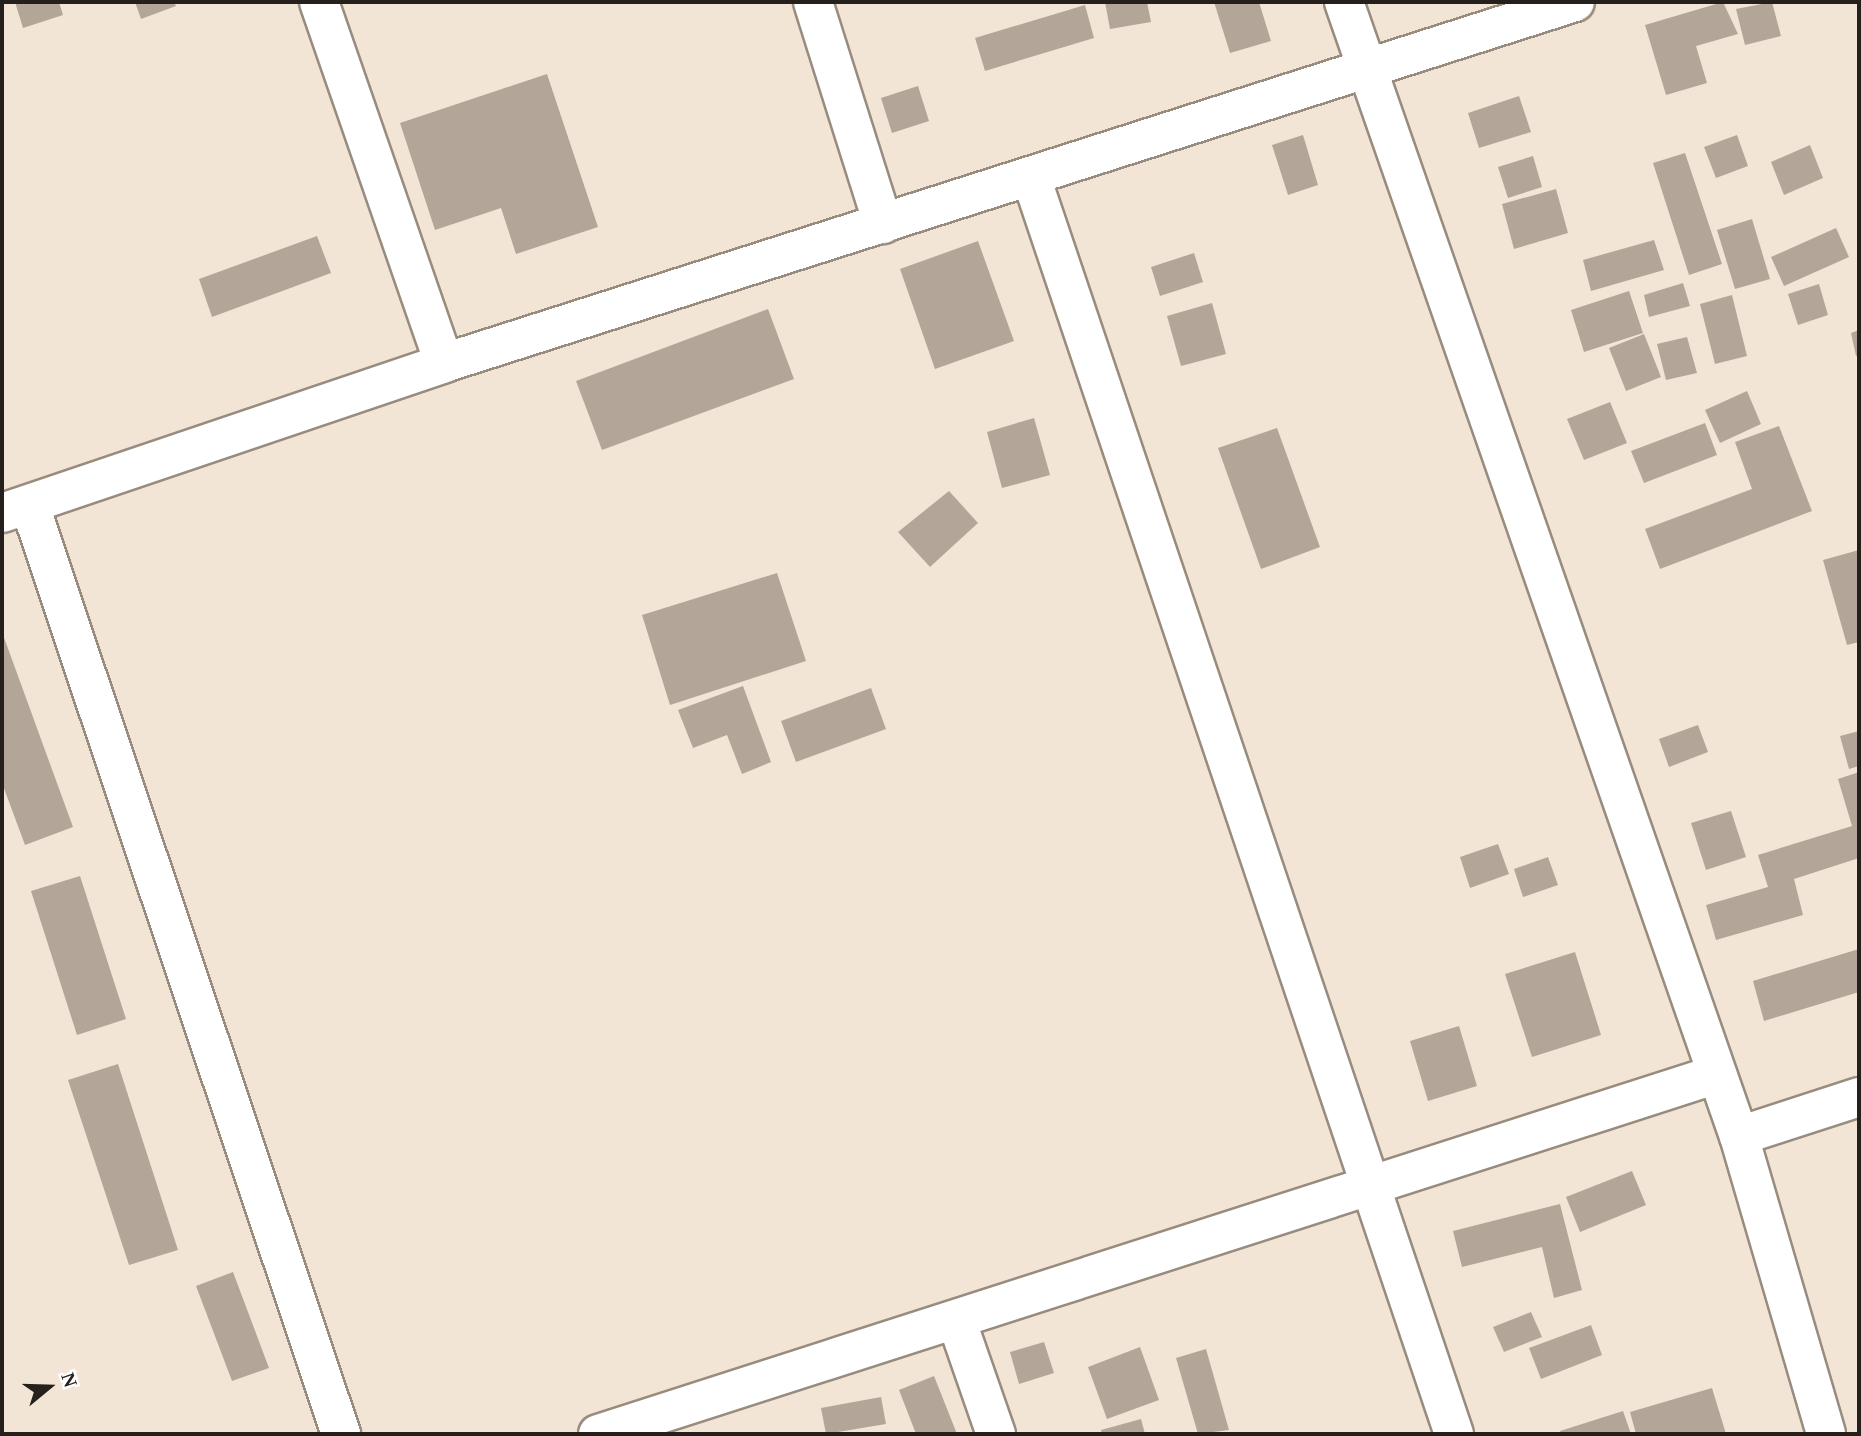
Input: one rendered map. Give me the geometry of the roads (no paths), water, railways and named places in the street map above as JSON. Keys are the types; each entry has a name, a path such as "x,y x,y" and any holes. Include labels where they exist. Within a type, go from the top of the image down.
{"street":[{"path":"319,2 444,363"},
{"path":"813,2 883,224"},
{"path":"1344,2 1740,1136 1826,1434"},
{"path":"341,1434 9,510 444,363 1367,71 1575,2"},
{"path":"1031,177 1454,1434"},
{"path":"598,1434 957,1322 1370,1182 1717,1074"},
{"path":"1740,1136 1859,1097"},
{"path":"957,1322 996,1434"}]}
